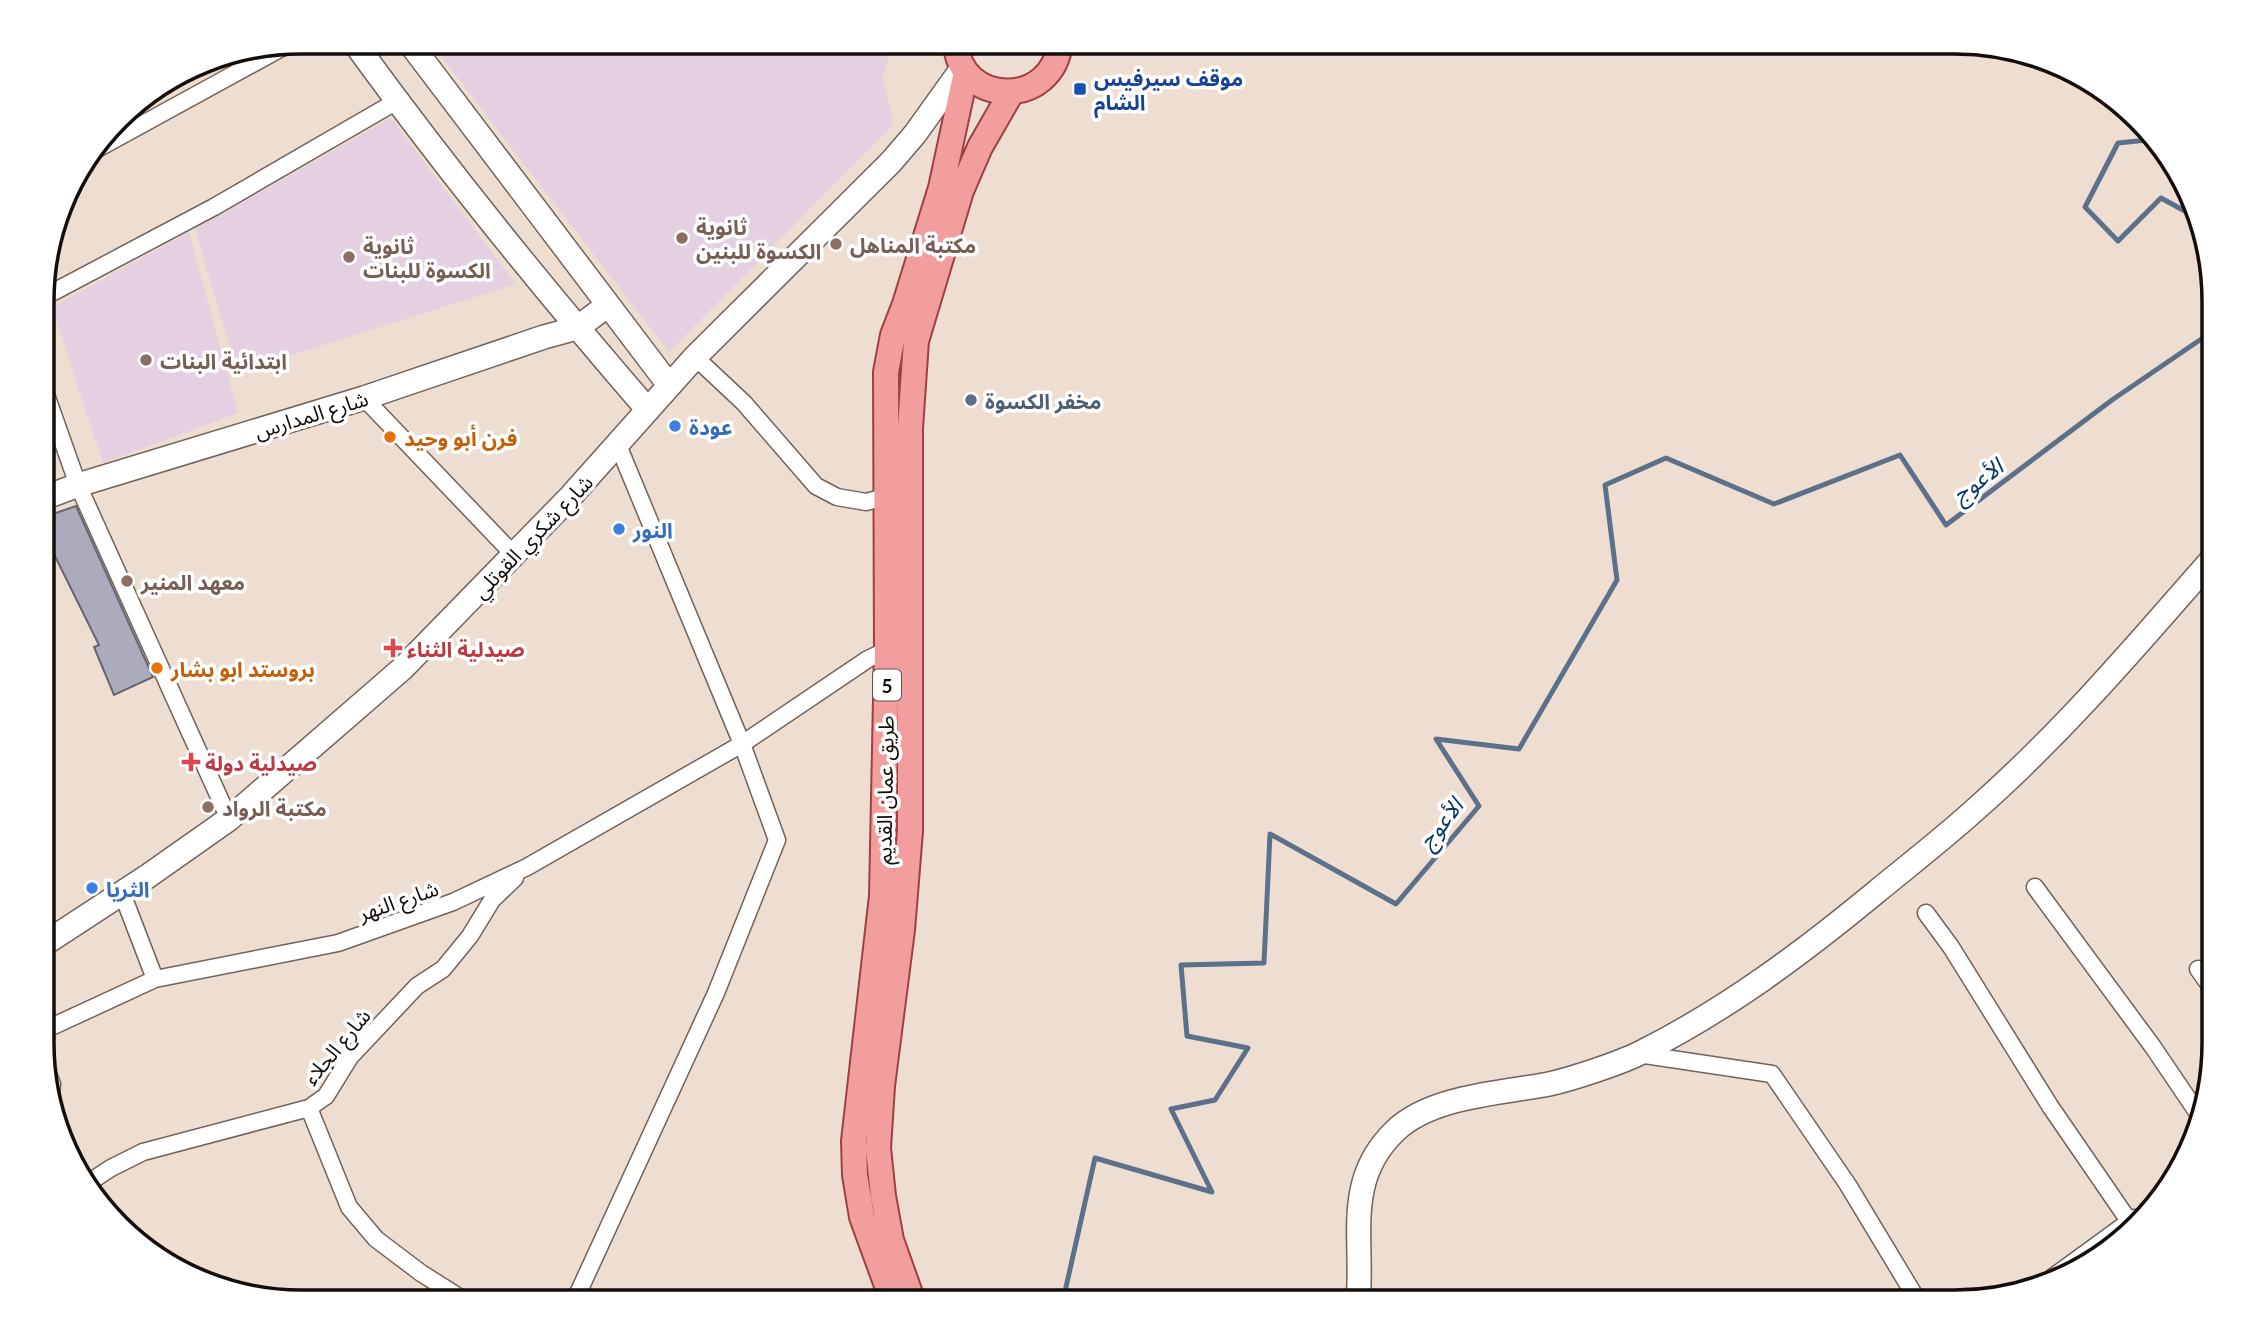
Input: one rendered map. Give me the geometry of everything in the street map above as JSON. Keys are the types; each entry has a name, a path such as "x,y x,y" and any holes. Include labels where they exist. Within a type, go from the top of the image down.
{"main road":[{"path":"959,55 965,69 978,83 1011,93 1027,89 1041,81 1052,68 1058,55"},
{"name":"طريق عمان القديم","path":"888,1290 862,1217 855,1175 854,1141 882,896 887,650 886,372 893,335 941,188 965,69"},
{"name":"طريق عمان القديم","path":"909,1290 891,1240 878,1148 882,1086 902,930 910,831 910,442 916,341 961,191 980,147 1011,93"}],"street":[{"path":"363,55 577,328 648,410"},
{"path":"419,55 669,385"},
{"path":"115,139 266,57"},
{"name":"شارع شكري القوتلي","path":"54,937 229,819 403,668 514,556 618,445 695,357 891,162 965,69"},
{"path":"55,291 214,207 397,101"},
{"name":"شارع المدارس","path":"54,494 364,398 577,328 608,305"},
{"path":"695,357 744,403 816,486 837,496 866,502 885,497"},
{"path":"364,398 514,556"},
{"path":"54,417 78,485 229,819"},
{"path":"580,1290 716,993 777,840 742,744 618,445"},
{"path":"1359,1289 1359,1199 1366,1172 1378,1149 1397,1128 1426,1111 1470,1097 1553,1083 1638,1054 1736,999 1830,930 1978,808 2065,723 2201,571"},
{"name":"شارع النهر","path":"54,1026 155,979 338,943 453,902 527,867 742,744 869,659 887,650"},
{"name":"شارع الجلاء","path":"95,1178 143,1152 309,1108 326,1096 351,1057 416,986 443,969 470,936 492,900 527,867"},
{"path":"2035,887 2153,1047 2193,1106"},
{"path":"122,893 155,979"},
{"path":"1926,913 1951,947 2050,1106 2129,1217"},
{"path":"2199,969 2202,973"},
{"path":"1638,1054 1772,1074 1848,1185 1911,1289"},
{"path":"309,1108 349,1207 376,1239 444,1290"},
{"path":"2092,1248 2112,1234"}],"shaded area":[{"name":"ثانوية الكسوة للبنين","path":"440,55 889,55 883,77 894,124 669,352"},
{"name":"ثانوية الكسوة للبنات","path":"391,118 516,284 237,372 195,229"},
{"name":"ابتدائية البنات","path":"189,232 238,413 103,463 54,313 54,306"}],"building":[{"path":"76,506 153,677 114,695 94,647 99,645 54,554 54,514"}],"waterway":[{"name":"الأعوج","path":"2142,141 2118,143 2085,207 2118,241 2161,198 2185,211"},
{"name":"الأعوج","path":"1065,1290 1095,1158 1212,1192 1171,1109 1215,1100 1248,1048 1187,1036 1181,965 1264,963 1270,834 1396,904 1479,806 1436,739 1519,749 1617,580 1605,485 1666,458 1774,504 1900,455 1946,525 2112,400 2201,339"}],"place":[{"name":"موقف سيرفيس الشام","path":"1080,89"},
{"name":"ثانوية الكسوة للبنين","path":"682,238"},
{"name":"مكتبة المناهل","path":"836,244"},
{"name":"ثانوية الكسوة للبنات","path":"349,257"},
{"name":"ابتدائية البنات","path":"146,360"},
{"name":"مخفر الكسوة","path":"971,400"},
{"name":"عودة","path":"675,426"},
{"name":"فرن أبو وحيد","path":"390,437"},
{"name":"النور","path":"619,529"},
{"name":"معهد المنير","path":"127,581"},
{"name":"صيدلية الثناء","path":"393,648"},
{"name":"بروستد ابو بشار","path":"157,668"},
{"name":"صيدلية دولة","path":"191,762"},
{"name":"مكتبة الرواد","path":"208,807"},
{"name":"الثريا","path":"92,888"}]}
